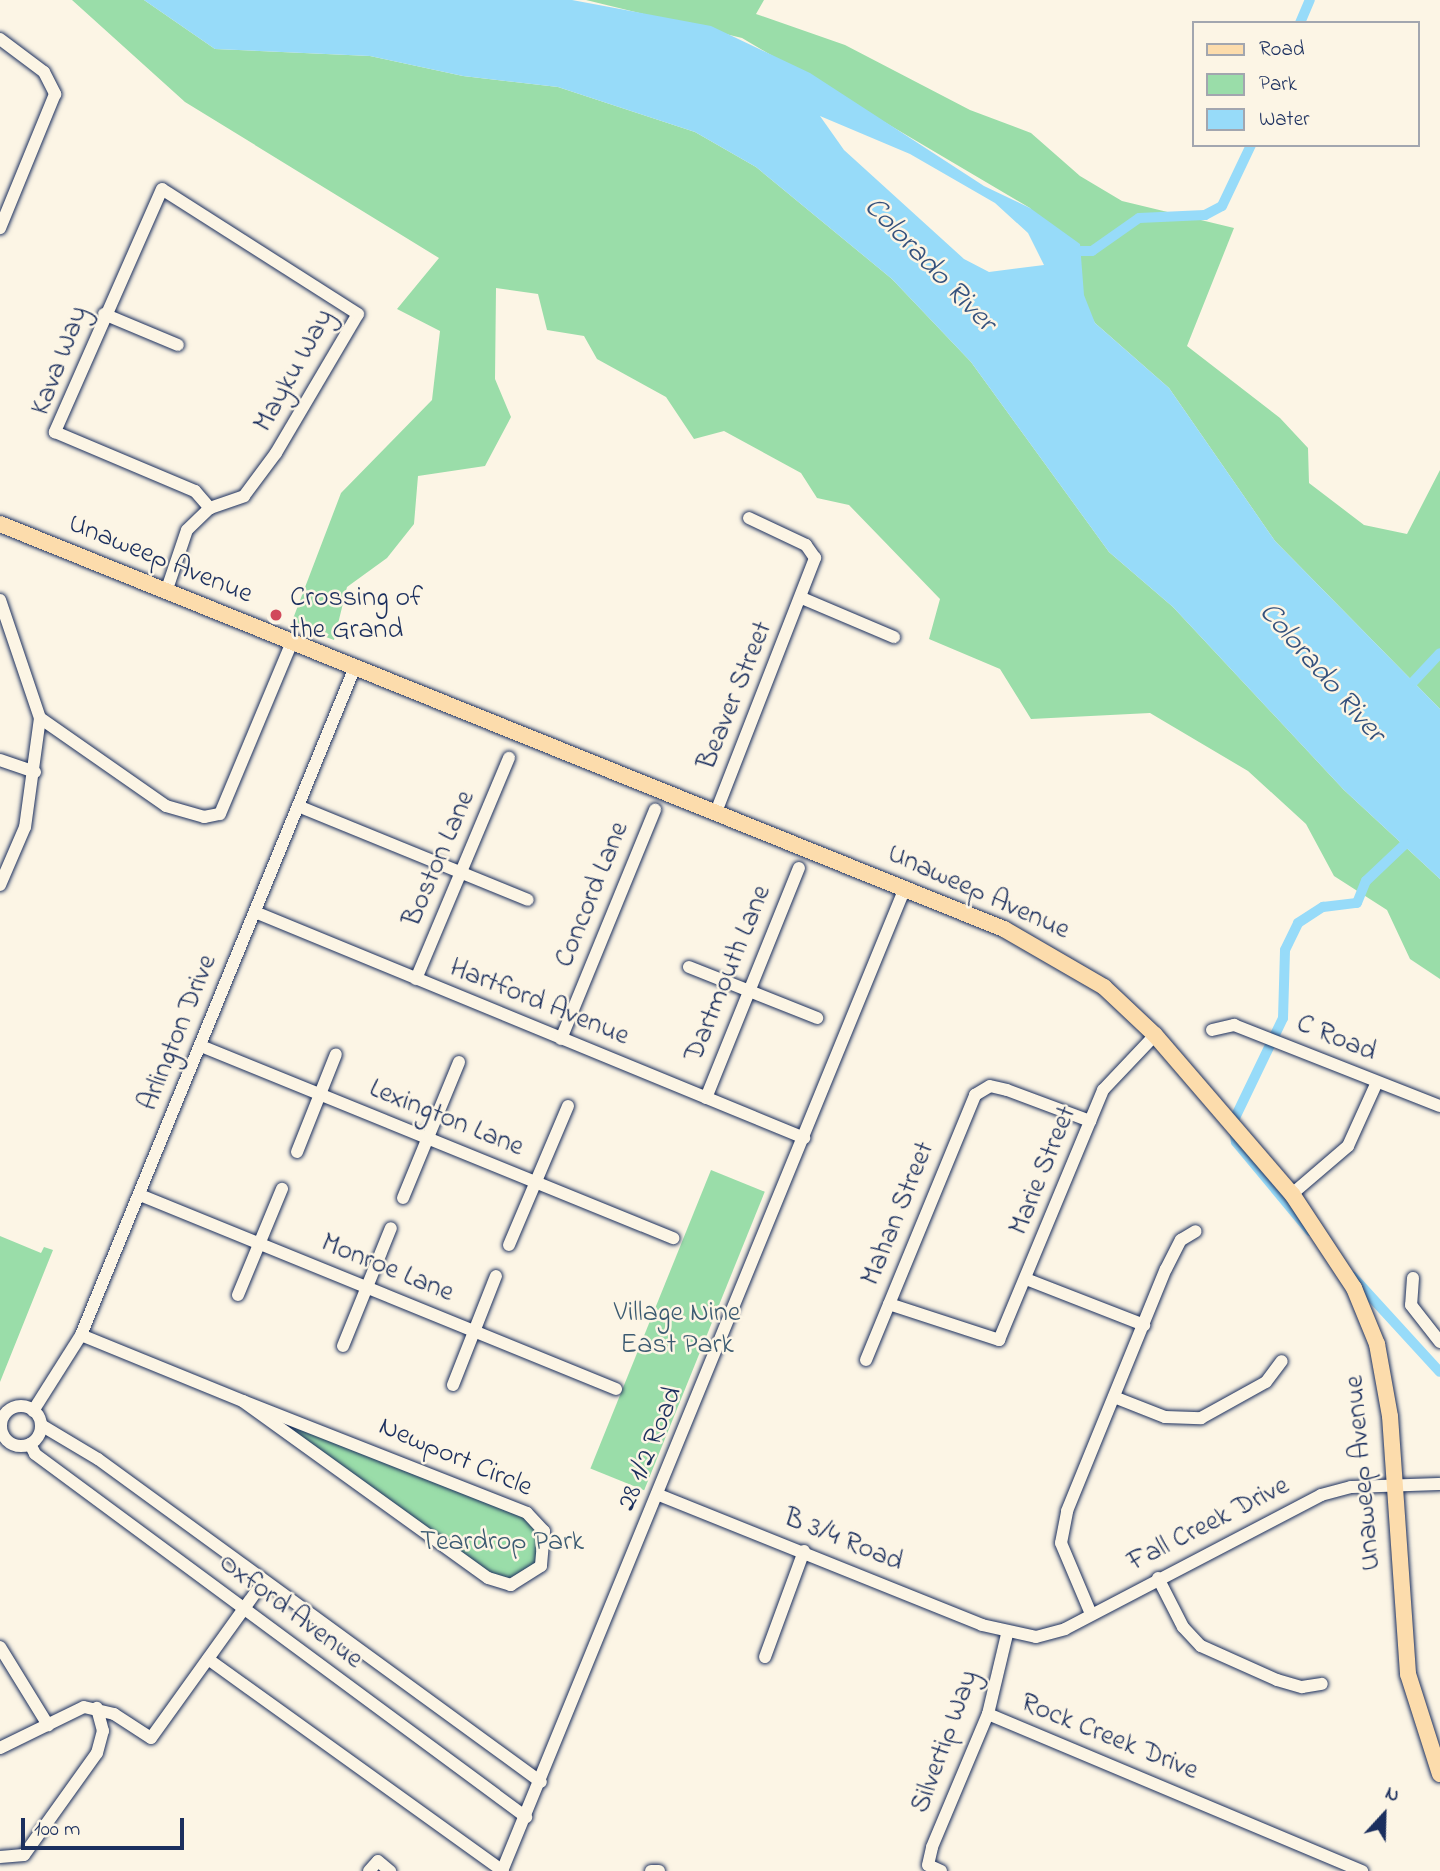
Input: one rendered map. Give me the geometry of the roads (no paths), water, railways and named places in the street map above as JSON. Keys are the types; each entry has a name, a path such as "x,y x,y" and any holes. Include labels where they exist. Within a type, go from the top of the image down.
{"main road":[{"name":"Unaweep Avenue","path":"0,524 905,888 1044,947 1104,987 1155,1035 1292,1194 1354,1288 1377,1343 1393,1486 1408,1674 1440,1774"}],"street":[{"path":"0,39 44,72 55,94 0,228"},
{"name":"Kava Way","path":"162,189 104,314 55,432 195,491 211,508"},
{"name":"Mayku Way","path":"162,189 358,314 260,475 244,496 211,508 187,530 166,592"},
{"path":"104,314 178,345"},
{"name":"Beaver Street","path":"716,812 802,598 812,551 749,518"},
{"path":"802,598 894,637"},
{"path":"0,600 40,718 35,772 25,827 0,885"},
{"path":"40,718 173,810 220,814 292,642"},
{"name":"Arlington Drive","path":"33,1410 81,1335 355,667"},
{"name":"Boston Lane","path":"416,979 509,758"},
{"path":"0,760 35,772"},
{"path":"298,806 528,900"},
{"name":"Concord Lane","path":"561,1038 655,810"},
{"name":"Dartmouth Lane","path":"706,1098 799,868"},
{"name":"28 1/2 Road","path":"503,1871 905,888"},
{"name":"Hartford Avenue","path":"255,912 804,1138"},
{"path":"689,967 817,1018"},
{"name":"C Road","path":"1213,1030 1234,1025 1440,1106"},
{"name":"Marie Street","path":"889,1304 999,1340 1090,1121 1112,1075 1155,1035"},
{"name":"Lexington Lane","path":"201,1046 673,1238"},
{"path":"297,1152 337,1054"},
{"path":"404,1198 459,1062"},
{"path":"1292,1194 1348,1146 1377,1082"},
{"name":"Mahan Street","path":"866,1360 981,1089 1007,1090 1090,1121"},
{"path":"509,1245 568,1106"},
{"path":"238,1295 282,1189"},
{"name":"Monroe Lane","path":"140,1195 616,1389"},
{"path":"343,1346 391,1228"},
{"path":"1091,1614 1060,1543 1114,1397 1181,1240 1196,1231"},
{"path":"453,1385 496,1276"},
{"path":"1413,1278 1411,1305 1440,1342"},
{"path":"1026,1279 1144,1325"},
{"name":"Newport Circle","path":"81,1335 527,1513 544,1531 541,1566 511,1585 488,1578 243,1401"},
{"path":"1114,1397 1165,1417 1201,1418 1266,1382 1282,1361"},
{"path":"12,1408 33,1410 41,1425 30,1444 2,1439 1,1421 12,1408"},
{"name":"Oxford Avenue","path":"41,1425 98,1459 263,1582 541,1782"},
{"name":"Oxford Avenue","path":"30,1444 35,1454 526,1817"},
{"name":"Fall Creek Drive","path":"1007,1634 1036,1637 1091,1614 1321,1495 1393,1486 1440,1484"},
{"name":"B 3/4 Road","path":"659,1495 804,1550 1007,1634"},
{"path":"765,1657 804,1550"},
{"path":"1158,1578 1183,1627 1201,1646 1277,1680 1302,1687 1322,1684"},
{"path":"0,1748 71,1712 97,1708 151,1738 263,1582"},
{"name":"Silvertip Way","path":"942,1871 928,1865 988,1714 1007,1634"},
{"path":"0,1647 48,1726"},
{"path":"208,1659 503,1871"},
{"path":"0,1857 24,1855 97,1753 103,1731 97,1708"},
{"name":"Rock Creek Drive","path":"988,1714 1363,1871"},
{"path":"369,1871 378,1861 390,1871"},
{"path":"651,1871 659,1871"}],"water":[{"name":"Colorado River","path":"144,0 572,0 711,26 810,73 984,186 1030,208 1080,244 1084,295 1095,323 1169,388 1275,541 1440,709 1440,879 1344,790 1173,607 1109,552 971,362 892,279 756,167 695,132 558,87 463,76 370,56 215,49","holes":["820,116 910,154 995,203 1028,233 1044,265 989,272 964,259 844,150"]}],"waterway":[{"path":"1301,21 1310,0"},
{"path":"1081,251 1092,251 1139,218 1205,215 1222,206 1250,147"},
{"path":"1414,681 1440,653"},
{"path":"1310,1231 1236,1142 1233,1122 1283,1018 1285,950 1298,923 1323,907 1357,903 1366,881 1405,844"},
{"path":"1352,1276 1440,1372"}],"place":[{"name":"Crossing of the Grand","path":"276,615"}],"park label":[{"name":"Village Nine East Park","path":"677,1330"},
{"name":"Teardrop Park","path":"502,1543"}]}
